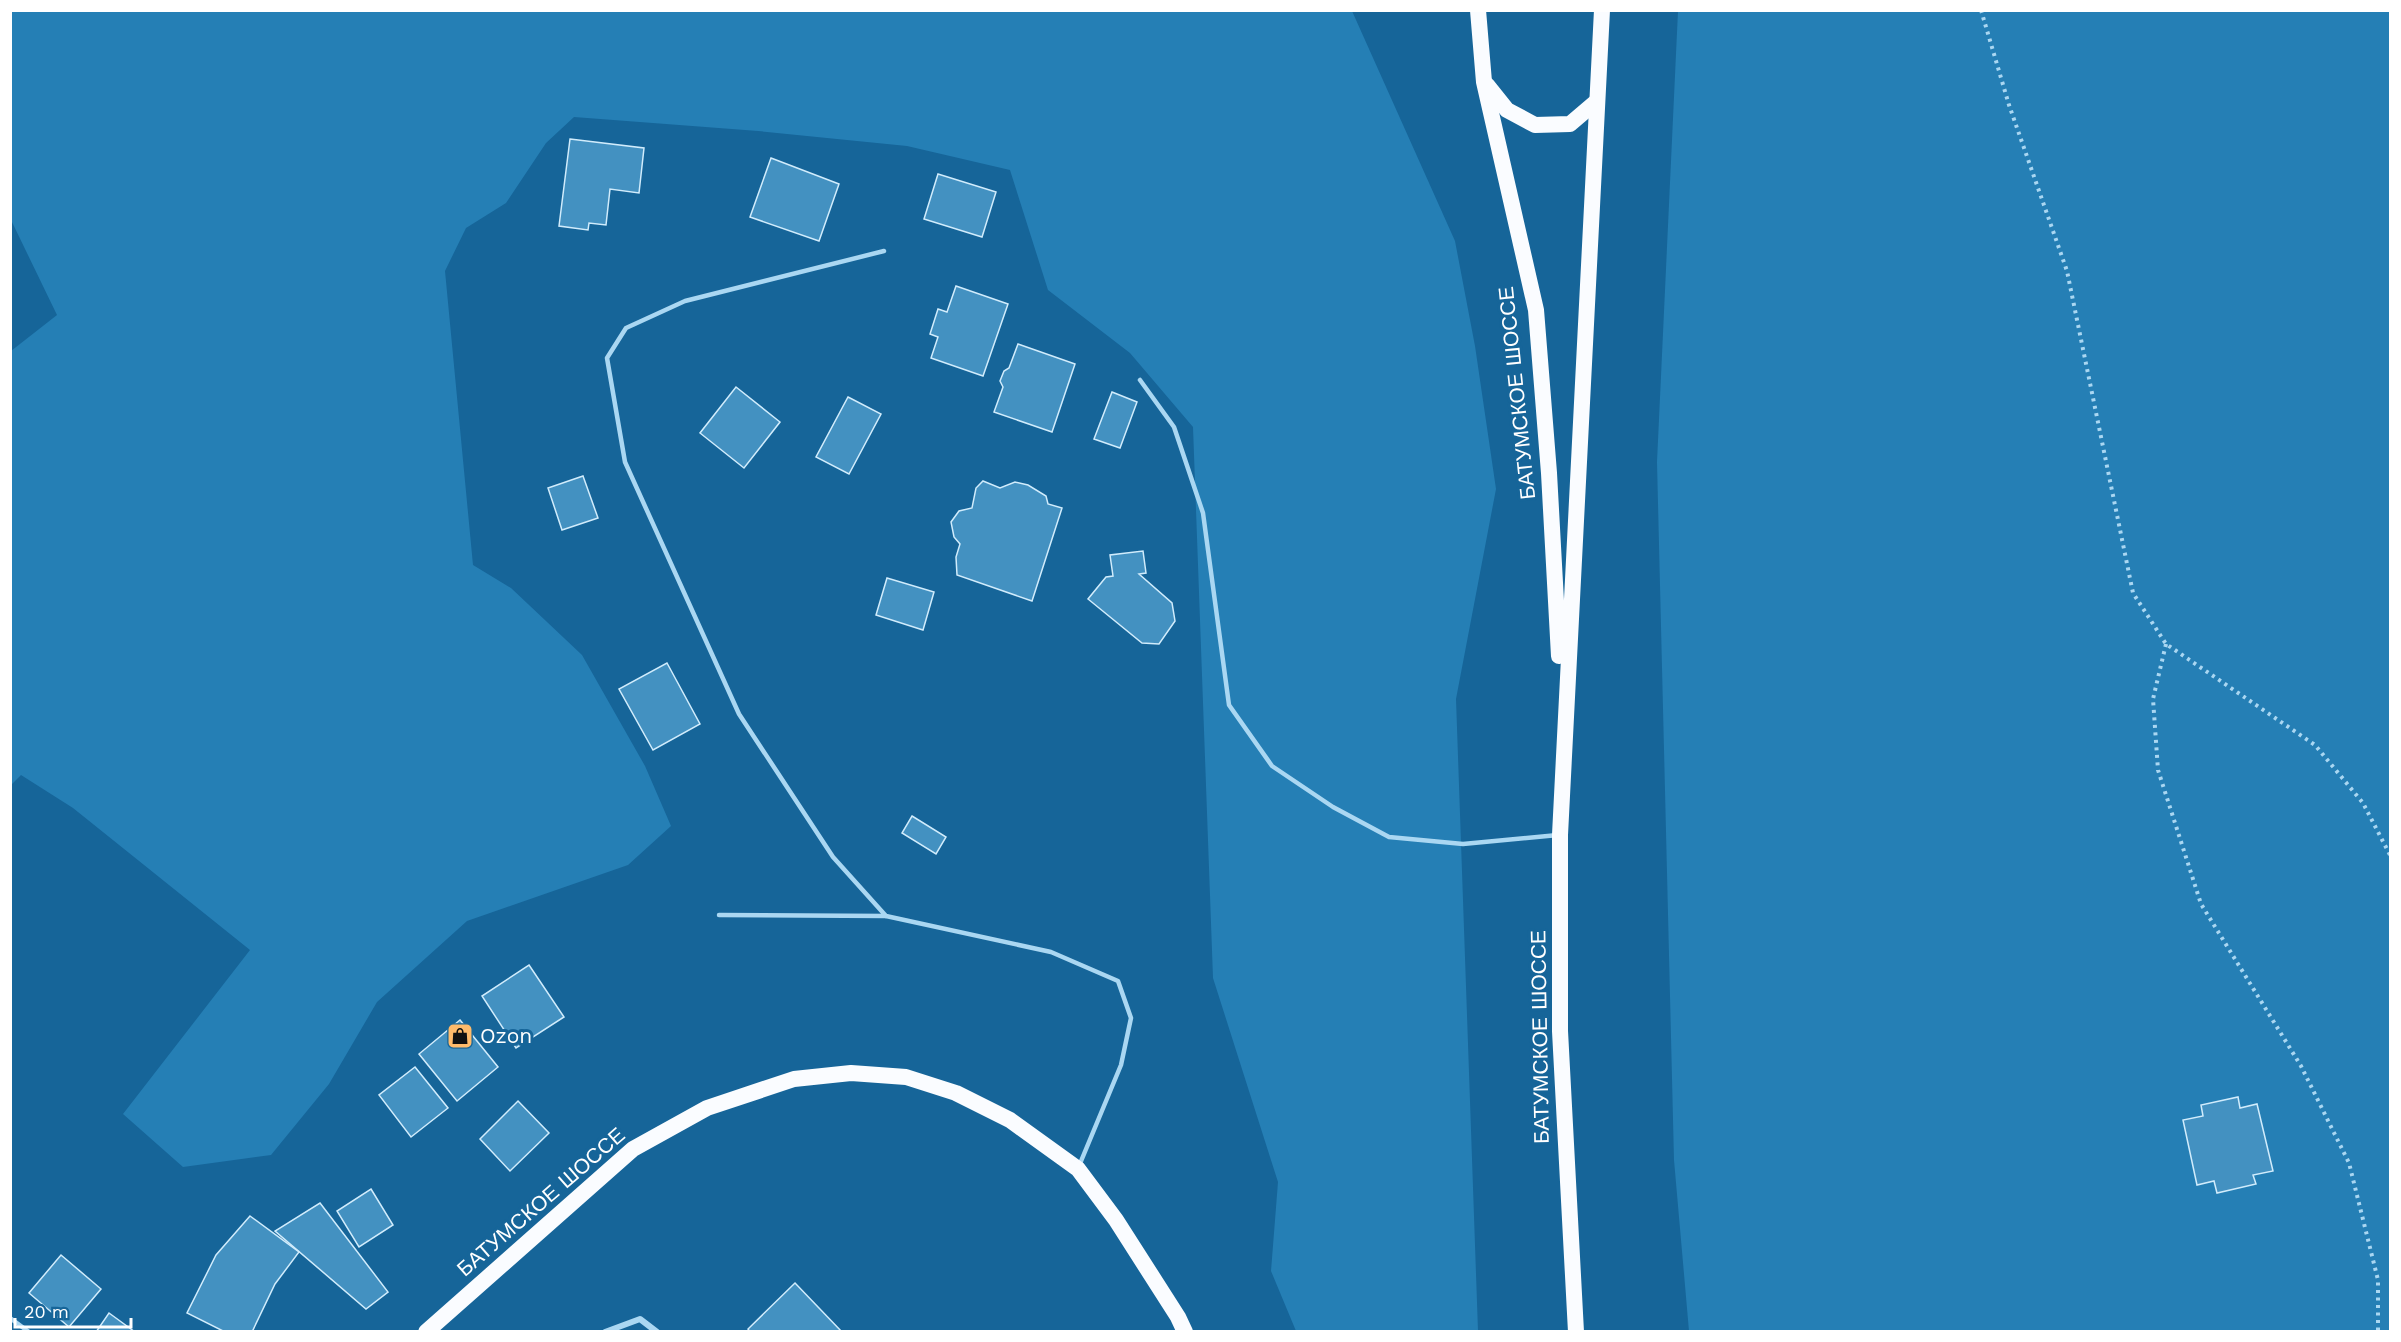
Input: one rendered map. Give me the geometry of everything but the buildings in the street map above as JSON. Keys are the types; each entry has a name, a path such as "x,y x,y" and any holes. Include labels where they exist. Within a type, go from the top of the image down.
{"highway":[{"name":"БАТУМСКОЕ ШОССЕ","path":"1478,10 1484,82 1536,310 1549,473 1564,741"},
{"name":"БАТУМСКОЕ ШОССЕ","path":"1576,1332 1560,1031 1560,835 1602,10"},
{"path":"1484,82 1507,110 1535,125 1570,124 1597,101"},
{"name":"БАТУМСКОЕ ШОССЕ","path":"426,1332 633,1149 707,1108 794,1079 851,1073 906,1077 956,1093 1010,1120 1078,1169 1116,1220 1178,1317 1185,1332"}],"street":[{"path":"605,1332 640,1319 657,1332"}],"lane":[{"path":"884,250 685,301 626,328 607,358 625,462 739,714 833,857 886,916"},
{"path":"1140,380 1174,427 1203,513 1229,705 1272,766 1333,807 1389,837 1462,844 1560,835"},
{"path":"719,915 886,916 1051,952 1118,981 1131,1018 1121,1065 1078,1169"},
{"path":"10,1318 29,1332"}],"path":[{"path":"1981,10 2009,105 2067,271 2133,593 2166,644 2315,745 2362,803 2391,855"},
{"path":"2166,644 2153,699 2158,770 2201,904 2301,1066 2349,1163 2378,1280 2378,1332"}],"shaded area":[{"path":"11,11 1352,11 1455,241 1475,346 1496,489 1456,699 1478,1331 1296,1331 1271,1271 1278,1182 1213,978 1193,427 1130,353 1048,290 1010,170 907,146 758,131 574,117 546,143 506,203 466,228 445,271 473,565 511,588 582,655 645,766 671,826 628,865 467,921 377,1002 329,1084 271,1155 183,1167 123,1114 250,950 73,808 21,775 11,785 11,351 57,315 11,220"},
{"path":"1678,11 2390,11 2390,1331 1689,1331 1674,1160 1657,462"}],"place":[{"name":"Ozon","path":"460,1036"}]}
